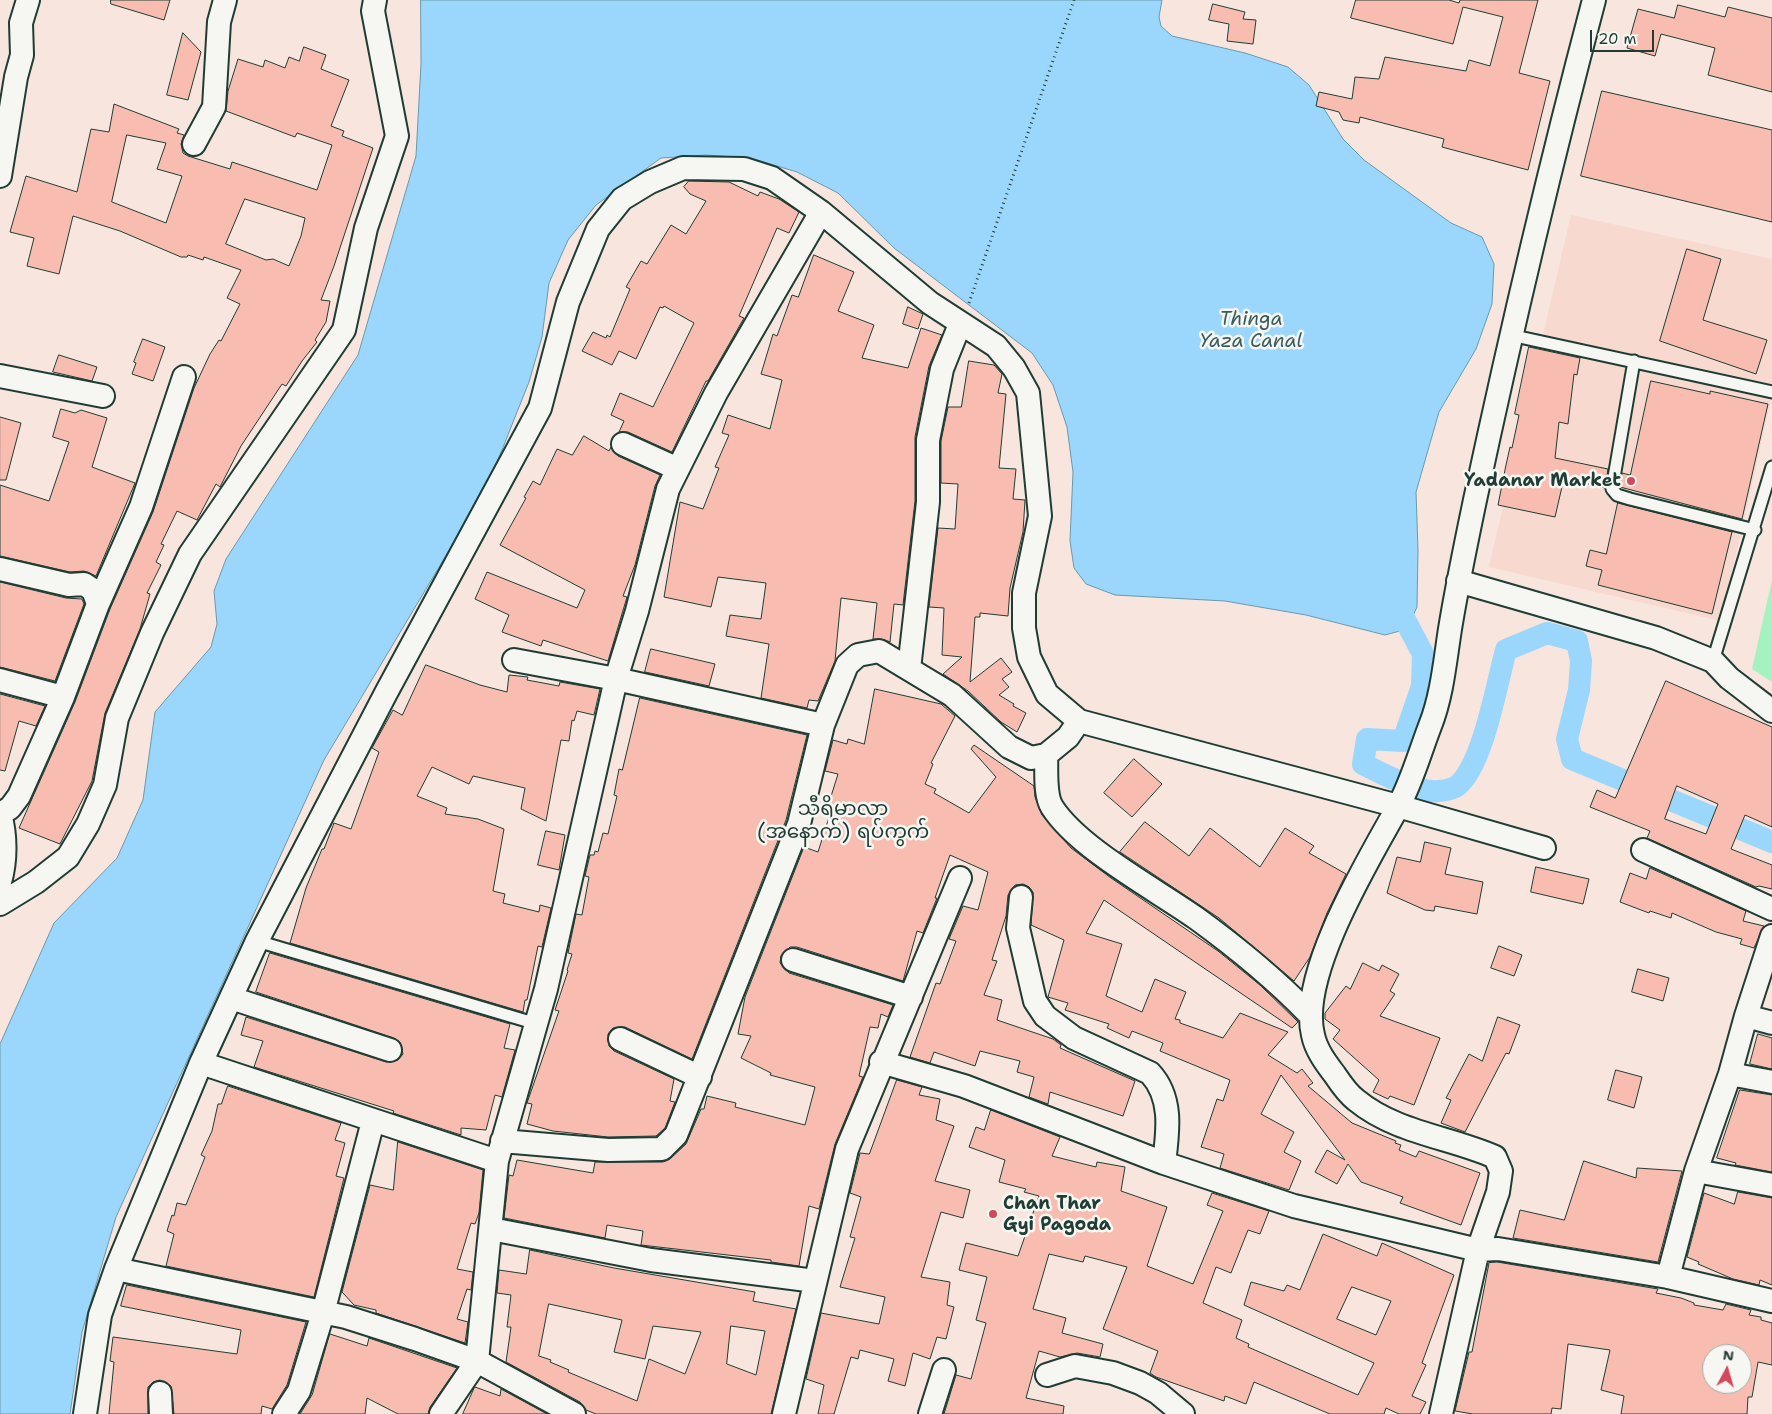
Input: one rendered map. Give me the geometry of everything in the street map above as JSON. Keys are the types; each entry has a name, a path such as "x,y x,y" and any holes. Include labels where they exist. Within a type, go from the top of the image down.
{"street":[{"path":"0,176 8,74 22,55 21,23 28,0"},
{"path":"194,144 214,107 219,22 225,0"},
{"path":"0,904 36,882 68,857 88,824 105,785 117,718 152,633 190,554 344,330 366,228 396,136 373,10 375,0"},
{"path":"1441,1414 1478,1250 1498,1192 1501,1171 1495,1157 1470,1146 1420,1133 1383,1118 1353,1098 1324,1061 1313,1039 1309,1014 1314,985 1327,948 1370,853 1401,800 1437,706 1458,581 1510,335 1544,192 1594,0"},
{"path":"85,1414 100,1315 116,1269 201,1063 258,941 386,693 540,408 568,302 598,229 622,199 650,182 683,168 744,168 772,178 821,212 930,303 964,315 996,346 1014,368 1028,393 1040,516 1024,593 1024,628 1029,657 1047,694 1079,721 1401,800 1544,848"},
{"path":"441,1414 477,1361 500,1151 537,1024 616,679 637,611 668,489 716,394 821,212"},
{"path":"909,669 928,502 928,440 942,369 964,315"},
{"path":"0,376 103,396"},
{"path":"0,882 4,858 4,826 0,814 10,808 19,796 63,697 98,604 141,507 184,377"},
{"path":"623,444 678,469"},
{"path":"0,569 69,585 84,584 93,590 98,604"},
{"path":"1458,581 1656,638 1713,661 1729,678 1772,711"},
{"path":"201,1063 373,1121 500,1151 662,1149 676,1135 799,824 823,725 847,665 858,655 879,652 952,695 1010,747 1031,758 1046,755 1068,737 1079,721"},
{"path":"514,660 616,679 823,725"},
{"path":"0,680 63,697"},
{"path":"1046,755 1047,785 1051,805 1061,819 1097,851 1197,919 1266,972 1309,1014"},
{"path":"1643,850 1772,909"},
{"path":"784,1414 847,1149 881,1062 911,997 960,878"},
{"path":"1021,897 1018,928 1035,1001 1045,1016 1074,1038 1150,1072 1158,1082 1165,1097 1168,1131 1164,1163"},
{"path":"1668,1277 1696,1171 1730,1074 1746,1016 1772,936"},
{"path":"793,960 911,997"},
{"path":"231,998 390,1050"},
{"path":"1746,1016 1772,1023"},
{"path":"620,1039 700,1077"},
{"path":"881,1062 964,1086 1164,1163 1294,1206 1478,1250 1498,1249 1668,1277 1772,1301"},
{"path":"1730,1074 1772,1082"},
{"path":"284,1414 299,1391 323,1313 373,1121"},
{"path":"1696,1171 1772,1185"},
{"path":"491,1229 651,1260 815,1281"},
{"path":"116,1269 346,1317 477,1361 574,1414"},
{"path":"1047,1375 1075,1366 1112,1373 1146,1386 1183,1414"},
{"path":"930,1414 944,1370"}],"lane":[{"path":"1510,335 1772,392"},
{"path":"1634,361 1612,489 1617,495 1630,499 1754,530"},
{"path":"1713,661 1772,467"},
{"path":"258,941 537,1024"}],"path":[{"path":"964,315 1074,0"}],"shaded area":[{"name":"Yadanar Market","path":"1571,215 1772,259 1772,396 1721,621 1489,567"}],"green space":[{"path":"1772,580 1772,682 1752,669"}],"water":[{"name":"Thinga Yaza Canal","path":"421,0 1162,0 1159,17 1161,26 1172,36 1245,53 1288,67 1309,85 1343,139 1364,160 1451,223 1482,237 1494,264 1492,304 1476,349 1439,412 1416,492 1417,607 1407,629 1385,635 1306,615 1225,601 1115,595 1086,584 1074,568 1070,541 1073,472 1067,427 1053,385 1032,353 894,248 838,193 797,172 750,158 706,155 661,158 596,205 568,240 549,283 542,337 529,382 488,485 324,760 116,1217 82,1332 70,1414 0,1414 0,1044 54,923 117,858 143,800 155,712 211,647 217,624 214,591 226,559 358,355 416,156 421,64"}],"building":[{"path":"111,0 170,0 164,20 111,4"},
{"path":"1356,0 1449,0 1459,3 1460,0 1538,0 1519,73 1550,81 1528,170 1442,147 1444,139 1360,117 1359,123 1343,120 1339,112 1316,106 1319,92 1352,99 1355,77 1379,79 1385,57 1466,71 1469,60 1490,66 1503,17 1463,7 1453,44 1351,18"},
{"path":"1213,4 1245,12 1243,19 1256,20 1253,44 1227,41 1229,24 1209,20"},
{"path":"1678,5 1725,17 1728,7 1772,18 1772,92 1708,75 1715,48 1661,34 1655,56 1627,48 1638,9 1674,18"},
{"path":"183,33 201,52 188,100 167,95"},
{"path":"304,47 326,55 321,69 349,80 331,126 344,131 342,136 373,148 321,300 330,301 326,322 315,340 317,342 286,386 282,384 241,446 220,487 216,484 197,520 177,511 161,544 164,545 156,562 161,565 147,593 150,594 140,629 105,713 92,781 60,844 19,828 75,702 110,609 153,512 194,388 210,354 219,340 221,341 240,304 227,298 241,270 204,257 203,260 188,255 187,257 181,257 120,231 73,216 59,274 27,266 34,238 10,232 26,176 77,192 91,129 109,132 114,104 179,129 177,133 184,135 181,144 183,153 188,156 230,169 232,162 317,190 332,145 297,133 295,137 226,111 228,91 238,59 263,67 265,60 285,68 289,57 299,61","holes":["127,135 166,143 157,169 182,176 166,223 112,202","245,199 305,218 301,236 289,266 273,259 266,260 226,244"]},
{"path":"1602,91 1772,130 1772,222 1581,176"},
{"path":"689,181 729,182 758,196 760,192 779,199 799,212 789,233 777,228 739,316 744,318 708,381 706,381 672,452 628,432 619,432 624,421 611,415 620,393 653,407 694,323 664,306 663,308 660,307 636,359 619,351 612,365 582,351 593,332 606,338 607,335 610,337 630,289 626,287 641,261 647,264 671,225 686,234 706,201 690,194 684,187"},
{"path":"1687,249 1721,259 1703,320 1767,340 1756,374 1660,341"},
{"path":"814,255 854,272 838,311 874,325 862,358 908,368 921,328 942,335 929,366 915,437 915,501 903,605 894,604 890,642 873,639 877,603 841,598 835,661 818,701 809,700 807,708 761,698 769,644 726,636 730,615 761,619 766,583 718,577 711,607 664,597 680,502 703,509 719,468 715,467 729,435 722,433 728,415 770,429 782,380 761,374 773,334 777,336 792,295 798,297"},
{"path":"908,307 923,314 918,329 903,324"},
{"path":"143,339 165,347 153,381 132,374 136,363 134,362"},
{"path":"1529,347 1580,358 1577,375 1574,374 1568,424 1559,422 1555,458 1608,469 1605,488 1564,478 1555,517 1498,505 1519,415 1515,414"},
{"path":"59,355 97,367 92,381 53,372"},
{"path":"969,361 994,365 1002,374 998,393 1006,394 999,468 1016,469 1013,499 1025,500 1023,532 1010,588 1008,616 980,613 980,617 975,617 970,682 1001,658 1012,672 1002,679 1009,687 999,695 1026,713 1017,732 1001,722 968,691 943,674 962,657 942,655 944,608 929,607 938,528 955,529 958,484 941,483 941,441 948,407 961,407"},
{"path":"1651,381 1710,394 1710,391 1768,404 1742,519 1620,487 1622,473 1630,475"},
{"path":"61,409 75,413 81,410 107,418 92,467 135,483 96,576 84,571 70,572 0,556 0,485 49,501 69,442 53,437"},
{"path":"0,417 21,423 6,480 0,480"},
{"path":"584,436 609,451 611,447 618,456 660,475 655,486 635,565 623,596 627,597 608,661 543,640 541,646 502,632 509,615 475,599 487,572 577,608 585,590 500,545 526,498 524,497 533,481 540,485 557,449 572,455"},
{"path":"1618,503 1732,532 1712,614 1598,585 1602,570 1586,566 1590,550 1606,554"},
{"path":"0,582 66,598 82,599 84,604 55,681 0,667"},
{"path":"651,649 715,664 709,686 645,672"},
{"path":"426,665 480,685 507,692 509,675 528,677 527,680 559,686 560,682 600,689 594,715 577,711 574,721 572,720 569,741 561,740 546,821 521,809 525,788 473,776 469,784 432,767 417,796 447,808 445,814 478,819 504,829 493,891 505,894 503,903 539,912 540,905 551,908 542,947 538,946 523,1012 290,943 306,888 334,823 351,829 379,752 372,748 393,710 402,715"},
{"path":"1666,681 1772,727 1772,827 1745,815 1731,849 1772,865 1772,889 1756,887 1647,838 1650,831 1590,807 1597,790 1615,798","holes":["1677,786 1718,804 1706,834 1665,819"]},
{"path":"875,689 941,704 955,716 931,763 933,764 925,784 936,789 934,793 969,813 996,777 971,749 974,745 1034,786 1035,797 1042,815 1071,848 1111,878 1218,951 1260,985 1298,1022 1292,1028 1104,900 1086,933 1122,944 1106,996 1142,1012 1155,979 1186,992 1175,1019 1180,1020 1180,1023 1223,1038 1240,1013 1288,1032 1268,1055 1297,1073 1302,1069 1313,1083 1308,1086 1352,1123 1396,1141 1395,1143 1401,1145 1399,1150 1416,1157 1419,1151 1480,1173 1461,1225 1400,1203 1403,1197 1361,1182 1348,1164 1337,1184 1315,1172 1327,1150 1345,1160 1281,1075 1261,1114 1294,1132 1284,1152 1301,1161 1289,1190 1220,1168 1224,1154 1201,1147 1217,1099 1223,1101 1230,1080 1160,1051 1163,1043 1132,1031 1129,1038 1107,1028 1109,1024 1065,1010 1068,1003 1048,997 1064,940 1031,925 1033,892 1023,884 1015,885 1008,895 1006,916 992,960 997,961 984,995 1002,1000 997,1020 1053,1039 1061,1045 1060,1048 1135,1081 1123,1116 1050,1092 1048,1104 1029,1097 1034,1077 1017,1072 1020,1061 980,1051 975,1066 934,1052 930,1063 910,1057 936,983 940,984 956,941 949,939 963,906 978,910 988,872 950,855 935,898 937,898 923,933 917,931 903,981 797,947 790,947 781,956 780,963 789,973 893,1005 888,1017 881,1014 878,1028 870,1027 859,1076 863,1077 835,1144 819,1209 809,1206 799,1266 771,1262 771,1260 641,1245 643,1231 607,1225 605,1238 504,1218 509,1175 513,1176 517,1160 593,1173 595,1162 663,1162 671,1158 686,1144 701,1109 704,1109 707,1096 736,1103 735,1107 805,1125 815,1087 770,1075 771,1073 741,1058 751,1036 738,1034 745,997 804,847 818,852 832,808 828,806 838,774 825,771 833,740 847,744 848,739 864,744"},
{"path":"0,694 45,706 36,726 19,721 5,771 0,770"},
{"path":"640,698 807,735 786,820 692,1059 625,1027 613,1028 608,1034 609,1046 614,1051 674,1079 670,1101 675,1102 665,1128 656,1136 608,1137 553,1131 527,1124 532,1104 527,1103 559,1011 555,1010 572,954 568,953 576,914 582,915 589,877 585,876 590,855 594,855 595,851 598,852 603,833 608,834 617,796 614,795 619,769 622,770"},
{"path":"1134,759 1162,784 1132,817 1104,793"},
{"path":"1145,822 1189,856 1210,828 1260,867 1285,828 1314,846 1309,853 1346,874 1327,913 1310,957 1294,981 1219,918 1120,852"},
{"path":"546,831 565,835 559,870 538,865"},
{"path":"1425,842 1451,848 1445,874 1483,882 1477,914 1435,906 1434,911 1425,910 1387,893 1397,857 1420,862"},
{"path":"1536,867 1589,879 1583,904 1531,892"},
{"path":"1650,868 1746,911 1743,921 1764,926 1754,948 1740,944 1742,939 1716,932 1672,913 1671,918 1650,911 1649,913 1620,902 1630,873 1646,879"},
{"path":"1499,946 1522,955 1514,976 1491,968"},
{"path":"270,953 510,1024 504,1048 515,1050 502,1097 495,1095 486,1130 461,1128 461,1135 393,1113 394,1111 254,1067 263,1041 241,1035 246,1017 386,1062 398,1060 403,1054 400,1042 394,1038 256,992"},
{"path":"1363,963 1379,971 1382,965 1399,974 1390,991 1395,994 1380,1016 1440,1038 1414,1105 1390,1096 1388,1099 1373,1092 1379,1080 1333,1039 1340,1030 1325,1019 1325,1013 1346,986 1350,989"},
{"path":"1638,969 1669,978 1663,1001 1632,992"},
{"path":"1498,1017 1520,1025 1509,1054 1506,1053 1465,1132 1441,1123 1451,1100 1446,1098 1469,1054 1482,1061"},
{"path":"1758,1034 1772,1038 1772,1069 1750,1064"},
{"path":"1616,1070 1642,1077 1634,1108 1608,1100"},
{"path":"897,1080 922,1087 919,1095 940,1099 936,1120 954,1126 935,1181 970,1190 963,1218 941,1212 921,1277 950,1282 947,1305 954,1307 946,1339 937,1337 930,1359 913,1353 905,1386 888,1381 894,1359 860,1350 858,1359 851,1357 834,1414 818,1414 824,1385 806,1379 821,1313 879,1324 885,1297 840,1287 855,1238 850,1237 861,1197 850,1193 860,1153 869,1154"},
{"path":"228,1086 341,1123 335,1140 345,1143 336,1176 344,1178 314,1297 166,1266 174,1234 167,1231 172,1215 174,1216 177,1203 186,1205 205,1157 201,1155 212,1131 218,1104 221,1104"},
{"path":"1740,1090 1772,1095 1772,1172 1735,1165 1736,1163 1717,1158"},
{"path":"991,1110 1060,1137 1052,1156 1096,1167 1097,1162 1125,1167 1121,1191 1167,1207 1147,1266 1193,1284 1223,1211 1207,1205 1212,1193 1269,1211 1260,1234 1248,1230 1231,1273 1216,1267 1203,1303 1242,1320 1236,1338 1249,1344 1248,1347 1358,1395 1374,1363 1244,1305 1251,1282 1284,1291 1287,1285 1300,1290 1323,1234 1377,1256 1382,1243 1454,1275 1422,1363 1426,1365 1412,1396 1426,1402 1420,1414 1399,1414 1386,1408 1384,1414 1330,1414 1254,1382 1246,1404 1225,1396 1224,1401 1156,1377 1150,1373 1158,1351 1103,1329 1127,1267 1085,1256 1083,1262 1049,1254 1033,1309 1066,1318 1062,1333 1103,1344 1100,1357 1077,1353 1060,1357 1039,1351 1026,1398 1064,1406 1063,1414 944,1414 956,1375 971,1379 986,1323 976,1320 987,1277 959,1270 966,1243 1018,1256 1039,1196 1024,1192 1026,1189 999,1182 1005,1160 969,1147 976,1127 984,1130","holes":["1352,1287 1391,1301 1376,1335 1337,1319"]},
{"path":"398,1142 483,1170 479,1213 475,1224 471,1223 457,1269 473,1272 471,1290 467,1289 457,1319 468,1322 465,1343 376,1313 376,1310 354,1305 342,1292 370,1185 393,1190"},
{"path":"1584,1161 1636,1178 1637,1168 1682,1171 1658,1262 1513,1238 1520,1210 1564,1220"},
{"path":"1738,1192 1772,1198 1772,1285 1760,1280 1759,1285 1733,1279 1698,1264 1699,1262 1687,1257 1704,1193 1734,1204"},
{"path":"530,1250 614,1268 755,1292 753,1301 796,1309 771,1414 596,1414 586,1410 580,1402 506,1362 511,1327 507,1327 511,1295 497,1293 499,1270 526,1274","holes":["549,1304 622,1320 614,1352 645,1359 653,1326 701,1332 685,1374 649,1359 637,1401 568,1372 569,1370 550,1362 551,1360 539,1356","731,1326 765,1331 756,1375 727,1364"]},
{"path":"1497,1262 1658,1289 1656,1293 1681,1298 1694,1303 1694,1305 1723,1310 1726,1304 1751,1310 1749,1315 1761,1317 1761,1320 1772,1323 1772,1365 1758,1362 1752,1397 1748,1397 1747,1414 1621,1414 1624,1396 1601,1390 1610,1350 1568,1344 1561,1409 1552,1408 1551,1414 1473,1414 1455,1411 1469,1352 1472,1352 1489,1263"},
{"path":"127,1285 306,1322 287,1385 272,1409 262,1406 261,1414 174,1414 171,1386 160,1380 153,1382 148,1387 148,1414 109,1414 114,1362 110,1361 113,1337 237,1354 241,1330 121,1306"},
{"path":"330,1334 367,1346 369,1338 457,1368 430,1407 428,1414 398,1414 367,1398 365,1414 300,1414 312,1395"},
{"path":"475,1387 500,1396 501,1389 547,1414 463,1414"}],"waterway":[{"path":"1394,599 1423,654 1422,686 1403,741 1367,739 1363,764 1400,782 1421,789 1440,791 1457,786 1466,776 1482,743 1506,650 1547,633 1577,641 1581,661 1579,690 1567,739 1572,759 1772,842"}],"place":[{"name":"Yadanar Market","path":"1631,481"},
{"name":"Chan Thar Gyi Pagoda","path":"993,1214"}],"district":[{"name":"သီရိမာလာ (အနောက်) ရပ်ကွက်","path":"843,822"}]}
